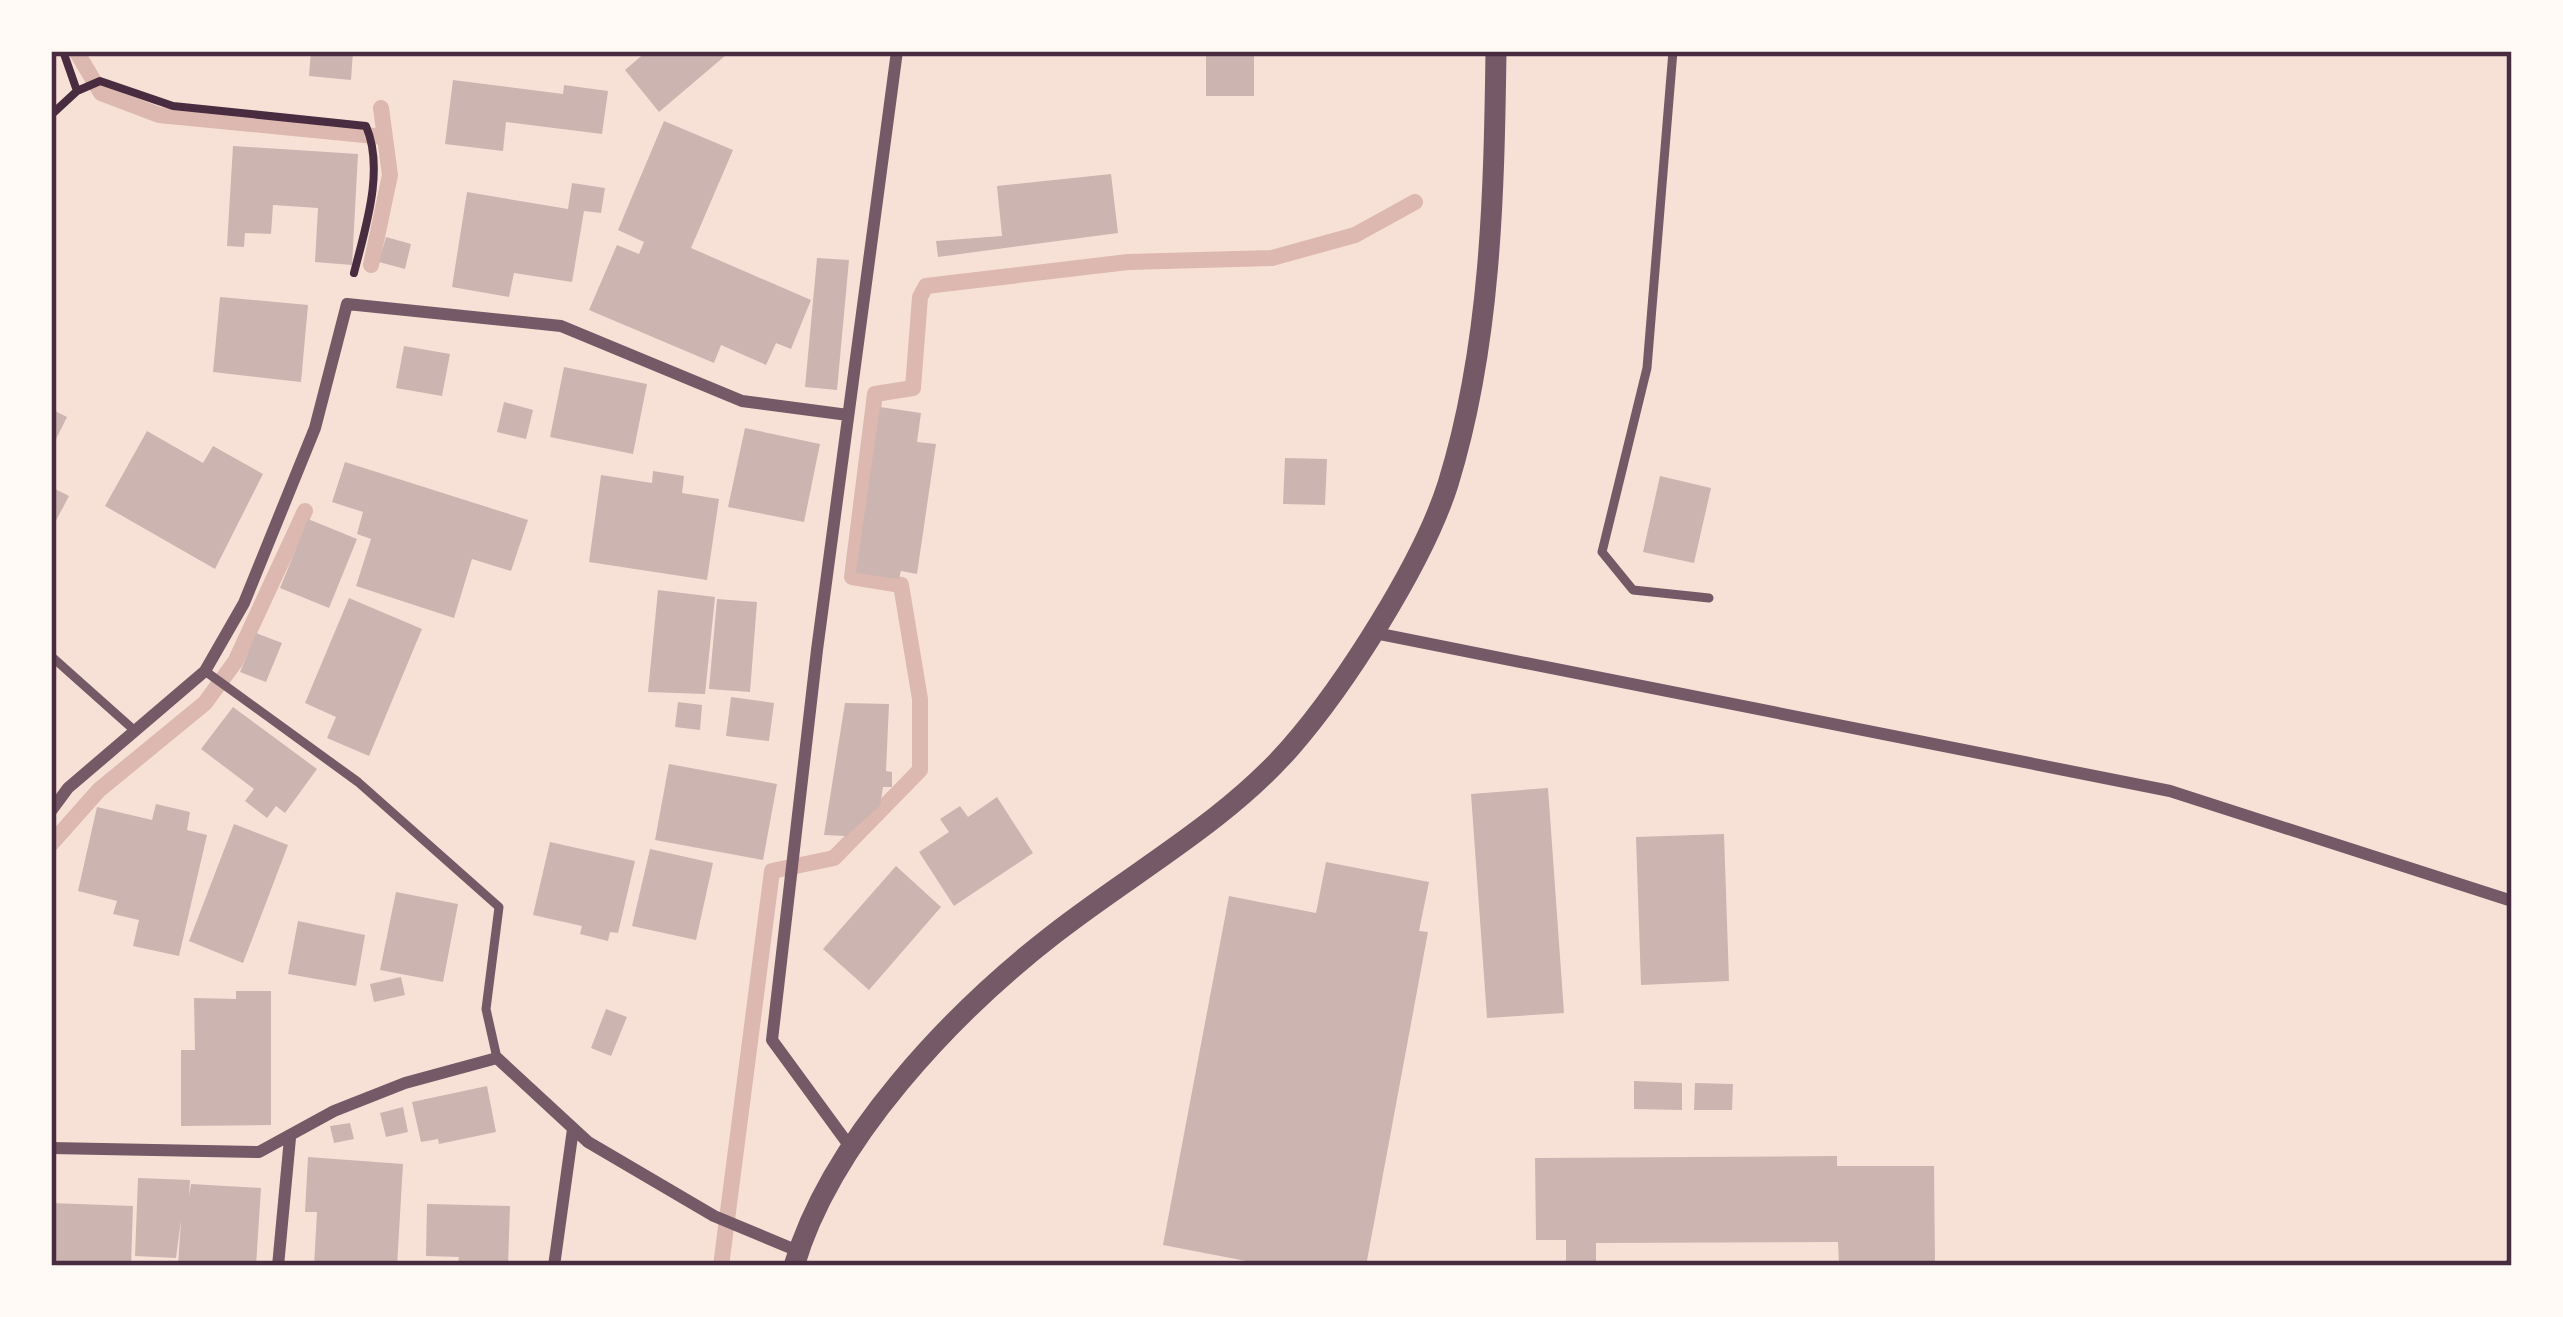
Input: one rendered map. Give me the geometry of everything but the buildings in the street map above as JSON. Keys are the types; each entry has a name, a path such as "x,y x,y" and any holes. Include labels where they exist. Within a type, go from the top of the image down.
{"street":[{"path":"852,1149 772,1040 897,51"},
{"path":"51,1148 259,1152 334,1111 405,1083 497,1058 573,1129 714,1216 796,1259 852,1149 937,1035 1053,934 1198,831 1289,749 1375,633 1447,487 1477,351 1493,200 1496,51"},
{"path":"51,811 68,788 205,671 266,554 315,428 347,304 561,326 742,401 848,415"},
{"path":"1375,633 2170,791 2512,901"},
{"path":"554,1266 573,1129"},
{"path":"278,1266 290,1138"}],"lane":[{"path":"1672,51 1647,368 1602,552 1633,590 1709,598"},
{"path":"51,656 134,730"},
{"path":"205,671 358,782 499,907 486,1009 497,1058"}],"path":[{"path":"63,51 77,91"},
{"path":"51,115 77,91 100,81 173,106 366,127 374,145 369,210 347,304"}],"waterway":[{"path":"76,51 101,93 159,115 385,137"},
{"path":"371,265 390,175 381,108"},
{"path":"721,1266 772,871 834,858 920,770 920,699 901,585 852,577 875,394 913,388 920,297 926,286 1128,262 1272,258 1355,235 1415,202"},
{"path":"51,844 99,790 205,703 235,662 305,511"}]}
